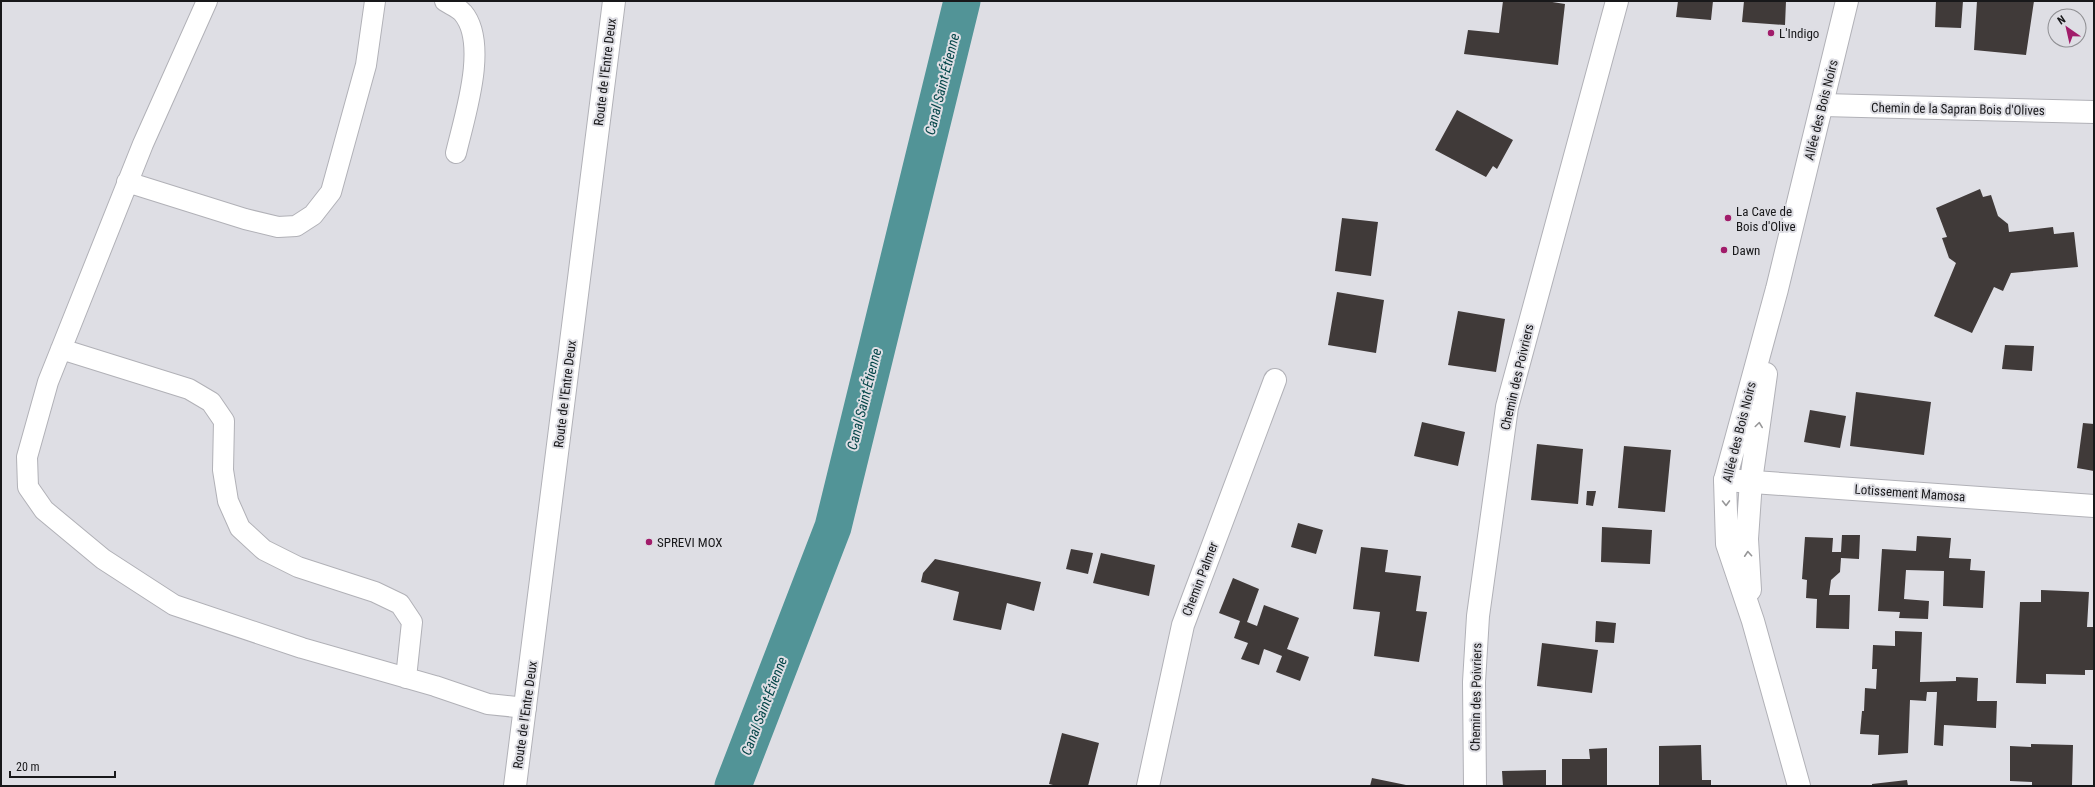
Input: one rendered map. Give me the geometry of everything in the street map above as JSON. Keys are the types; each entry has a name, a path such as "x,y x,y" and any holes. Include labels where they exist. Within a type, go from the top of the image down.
{"main road":[{"name":"Route de l'Entre Deux","path":"515,786 614,1"},
{"name":"Chemin des Poivriers","path":"1475,786 1474,682 1478,616 1508,408 1617,1"},
{"name":"Allée des Bois Noirs","path":"1799,786 1752,621 1727,544 1725,480 1777,289 1823,105 1847,1"},
{"name":"Chemin de la Sapran Bois d'Olives","path":"1823,105 2094,112"},
{"name":"Allée des Bois Noirs","path":"1752,621 1747,539 1751,481 1777,289"},
{"name":"Chemin Palmer","path":"1148,786 1182,625 1275,380"},
{"name":"Lotissement Mamosa","path":"1725,480 2094,506"}],"lane":[{"path":"207,1 127,182 48,382 27,457 28,487 44,510 103,558 174,605 302,648 406,678 488,704 526,708"},
{"path":"127,182 245,219 278,227 296,226 313,215 331,192 366,65 375,1"},
{"path":"446,1 462,12 471,26 474,53 472,86 456,153"},
{"path":"61,349 189,389 211,402 224,422 223,470 228,501 240,528 264,550 291,563 375,592 400,604 412,622 406,678"}],"building":[{"path":"1503,1 1546,1 1565,4 1558,65 1464,54 1468,30 1499,33"},
{"path":"1678,1 1713,1 1711,20 1676,17"},
{"path":"1744,1 1786,1 1785,25 1742,22"},
{"path":"1936,1 1963,1 1961,28 1935,27"},
{"path":"1977,1 2034,1 2026,55 1974,50"},
{"path":"1457,110 1513,140 1497,169 1493,166 1486,177 1435,150"},
{"path":"1980,189 1983,197 1991,195 1998,216 2008,224 2009,232 2053,227 2054,234 2074,232 2078,267 2011,273 2003,291 1994,287 1972,333 1934,316 1956,263 1949,258 1942,238 1947,237 1936,208"},
{"path":"1342,218 1378,222 1371,276 1335,271"},
{"path":"1337,292 1384,300 1376,353 1328,345"},
{"path":"1458,311 1505,319 1496,372 1448,365"},
{"path":"2005,345 2034,346 2032,371 2002,369"},
{"path":"1856,392 1931,402 1924,455 1850,446"},
{"path":"1810,410 1846,416 1840,448 1804,442"},
{"path":"1422,422 1465,432 1458,466 1414,456"},
{"path":"2083,423 2094,424 2094,471 2077,468"},
{"path":"1537,444 1583,449 1578,504 1531,500"},
{"path":"1624,446 1671,450 1665,512 1618,508"},
{"path":"1587,491 1596,491 1593,506 1586,505"},
{"path":"1298,523 1323,530 1316,554 1291,547"},
{"path":"1602,527 1652,530 1650,564 1601,562"},
{"path":"1842,535 1860,535 1859,559 1841,558 1840,572 1831,580 1829,595 1850,595 1849,629 1816,628 1817,599 1806,598 1807,580 1802,579 1805,537 1833,538 1832,552 1841,552"},
{"path":"1917,536 1951,538 1949,558 1971,559 1970,570 1985,571 1983,608 1943,606 1944,571 1906,570 1904,599 1929,601 1928,619 1899,618 1900,612 1878,611 1882,549 1916,551"},
{"path":"1361,547 1388,550 1385,572 1421,576 1416,611 1427,612 1419,662 1374,656 1380,612 1353,609"},
{"path":"1071,549 1093,553 1088,574 1066,569"},
{"path":"1101,553 1155,565 1149,596 1093,583"},
{"path":"935,559 1041,582 1034,611 1007,603 1001,630 953,620 959,592 921,582 923,573"},
{"path":"1233,578 1259,589 1247,622 1257,626 1264,605 1299,618 1287,649 1309,657 1300,681 1276,672 1282,656 1264,649 1259,665 1241,659 1248,643 1234,638 1240,621 1219,613"},
{"path":"2041,590 2089,592 2087,627 2094,627 2094,670 2085,670 2085,675 2046,674 2046,684 2016,683 2020,602 2041,602"},
{"path":"1596,621 1616,623 1614,643 1595,642"},
{"path":"1895,631 1922,632 1920,682 1956,681 1956,677 1978,678 1977,701 1997,701 1996,728 1944,725 1943,746 1934,745 1937,692 1927,692 1926,701 1910,700 1908,753 1878,755 1879,735 1860,734 1862,711 1864,711 1865,688 1876,689 1877,669 1872,669 1873,645 1895,646"},
{"path":"1542,643 1598,650 1592,693 1537,686"},
{"path":"1062,733 1099,743 1088,786 1057,786 1049,784"},
{"path":"2031,744 2073,745 2072,786 2032,786 2032,782 2010,781 2010,746 2031,747"},
{"path":"1701,745 1702,780 1711,780 1711,786 1659,786 1659,746"},
{"path":"1607,748 1607,786 1562,786 1562,759 1590,759 1589,749"},
{"path":"1546,770 1546,786 1503,786 1502,771"},
{"path":"1372,778 1406,785 1406,786 1370,786"},
{"path":"1907,780 1908,786 1872,786 1872,784"}],"waterway":[{"name":"Canal Saint-Étienne","path":"733,786 833,527 962,1"}],"place":[{"name":"L'Indigo","path":"1771,33"},
{"name":"La Cave de Bois d'Olive","path":"1728,218"},
{"name":"Dawn","path":"1724,250"},
{"name":"SPREVI MOX","path":"649,542"}]}
